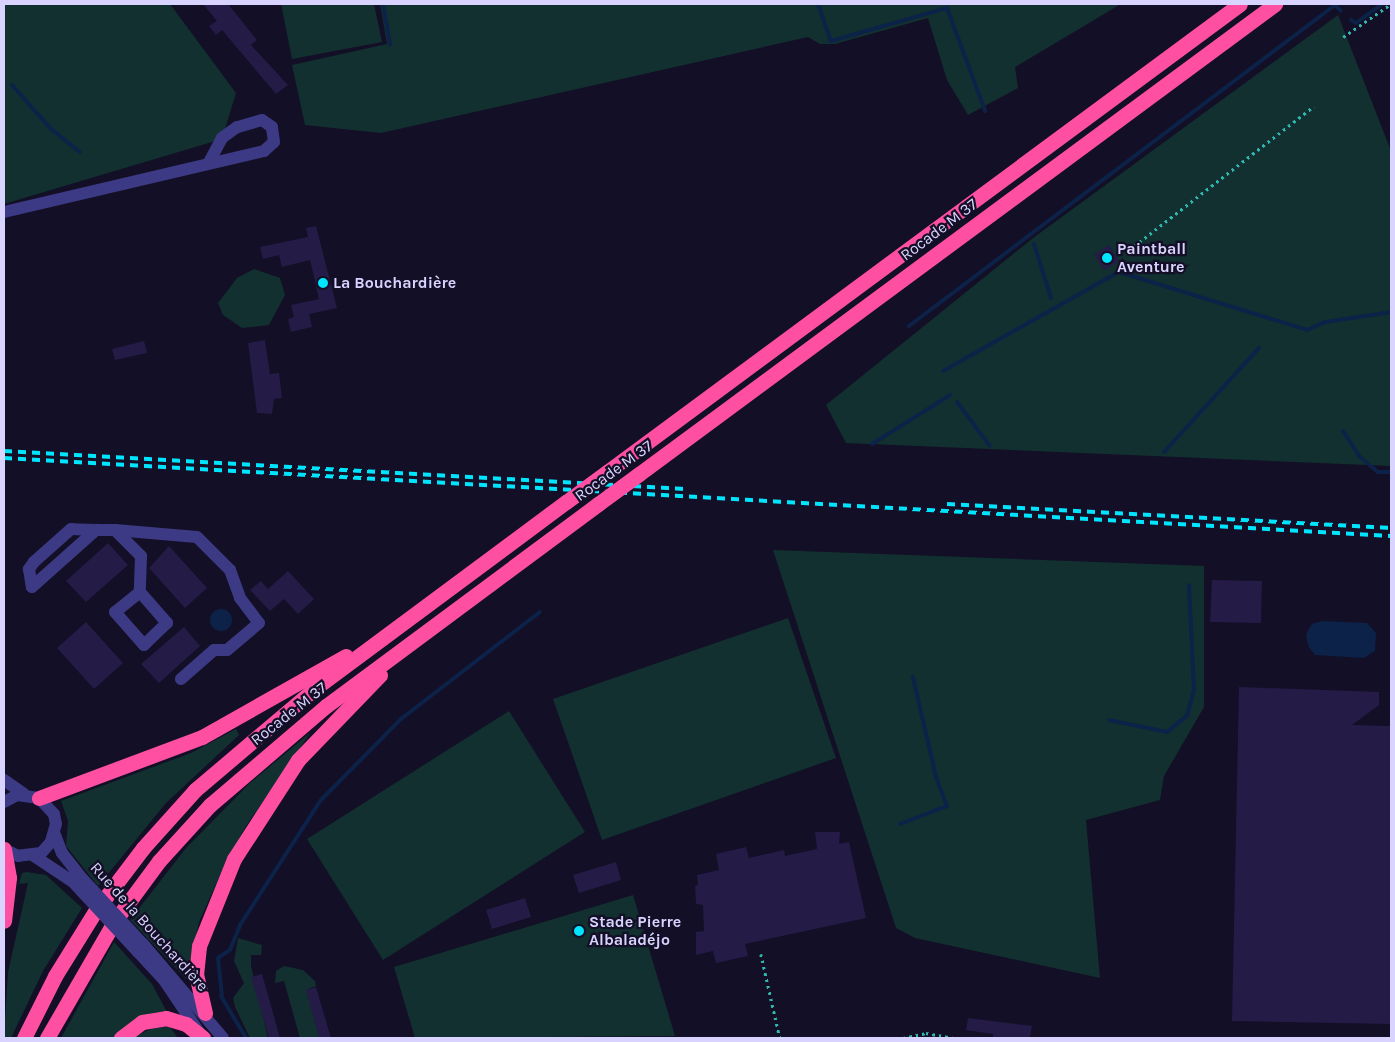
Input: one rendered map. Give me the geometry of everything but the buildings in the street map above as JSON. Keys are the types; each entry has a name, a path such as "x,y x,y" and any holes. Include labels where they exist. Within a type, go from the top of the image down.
{"highway":[{"name":"Rocade M 37","path":"24,1038 82,932 160,828 246,743 379,640 1240,4"},
{"name":"Rocade M 37","path":"47,1038 104,936 143,881 192,823 272,748 420,636 1275,4"},
{"path":"204,1013 196,975 199,946 212,906 247,835 304,753 420,636"},
{"path":"40,798 202,737 315,671 379,640"},
{"path":"4,849 9,878 4,921"},
{"path":"122,1038 142,1022 166,1018 186,1024 203,1038"}],"street":[{"path":"4,212 209,162 270,147 274,133 272,127 262,120 237,127 222,138 209,162"},
{"path":"96,530 32,587 29,569 34,562 71,529 116,530 197,538 230,570 240,598 259,622 227,650 214,650 181,679"},
{"path":"116,530 141,556 140,592"},
{"path":"4,780 24,794 40,798"},
{"path":"4,802 24,794"},
{"name":"Rue de la Bouchardière","path":"40,798 54,814 54,835 76,878 204,1013 223,1038"},
{"path":"4,849 18,856 34,856 47,848 54,835"},
{"name":"Rue de la Bouchardière","path":"34,856 76,878"},
{"name":"Rue de la Bouchardière","path":"141,948 203,1038"}],"path":[{"path":"1343,37 1391,4"},
{"path":"1129,250 1314,106"},
{"path":"761,954 780,1038"},
{"path":"903,1038 926,1033 953,1038"}],"green space":[{"path":"4,4 170,4 236,93 222,139 4,204"},
{"path":"281,4 374,4 382,42 292,59"},
{"path":"380,4 1121,4 1015,67 1018,88 968,115 947,80 928,18 835,44 820,44 808,37 381,133 305,125 292,65 387,44"},
{"path":"1338,15 1391,151 1391,466 846,443 826,405 1033,238"},
{"path":"254,269 280,278 285,295 269,325 242,328 223,315 218,303 237,278"},
{"path":"773,550 1204,566 1204,707 1164,776 1160,800 1086,820 1100,978 915,938 896,928"},
{"path":"788,618 836,758 602,840 553,699"},
{"path":"509,711 585,832 383,960 307,839"},
{"path":"236,729 239,735 166,803 98,886 66,846 68,821 61,801 191,753"},
{"path":"311,732 246,826 221,873 199,922 187,980 130,920 186,848 250,783"},
{"path":"22,873 46,875 82,908 43,971 11,1038 4,1038 8,972 28,883 19,884"},
{"name":"Stade Pierre Albaladéjo","path":"633,895 675,1036 415,1038 394,967"},
{"path":"238,938 262,945 261,955 251,955 251,966 268,1038 250,1038 235,1007 233,998 244,983 234,961"},
{"path":"114,942 152,984 167,1012 115,1038 61,1038"},
{"path":"284,966 303,970 315,981 316,986 308,989 322,1038 300,1038 284,981 275,983 276,971"},
{"path":"170,1027 178,1038 133,1038 152,1028"}],"water":[{"path":"217,609 225,609 232,616 232,624 225,631 217,631 210,624 210,616"},
{"path":"1322,621 1367,623 1376,633 1375,651 1364,658 1315,655 1308,646 1306,634 1312,624"}],"waterway":[{"path":"383,4 390,44"},
{"path":"818,4 831,41 947,8 985,111"},
{"path":"1351,20 1356,23 1382,4"},
{"path":"909,326 1335,5 1341,11"},
{"path":"12,85 50,128 80,152"},
{"path":"1034,244 1051,298"},
{"path":"943,371 1119,272 1307,330 1325,322 1391,312"},
{"path":"1164,452 1259,348"},
{"path":"872,444 950,395"},
{"path":"957,402 989,445"},
{"path":"1343,431 1360,457 1378,472 1391,472"},
{"path":"1109,720 1167,732 1187,716 1194,689 1189,585"},
{"path":"222,996 218,958 230,950 240,925 321,800 401,719 540,612"},
{"path":"900,824 947,806 936,777 913,677"},
{"path":"221,996 246,1038"}],"railway":[{"path":"4,451 685,489"},
{"path":"4,458 1391,536"},
{"path":"947,504 1391,528"}],"place":[{"name":"Paintball Aventure","path":"1107,258"},
{"name":"La Bouchardière","path":"323,283"},
{"name":"Stade Pierre Albaladéjo","path":"579,931"}]}
